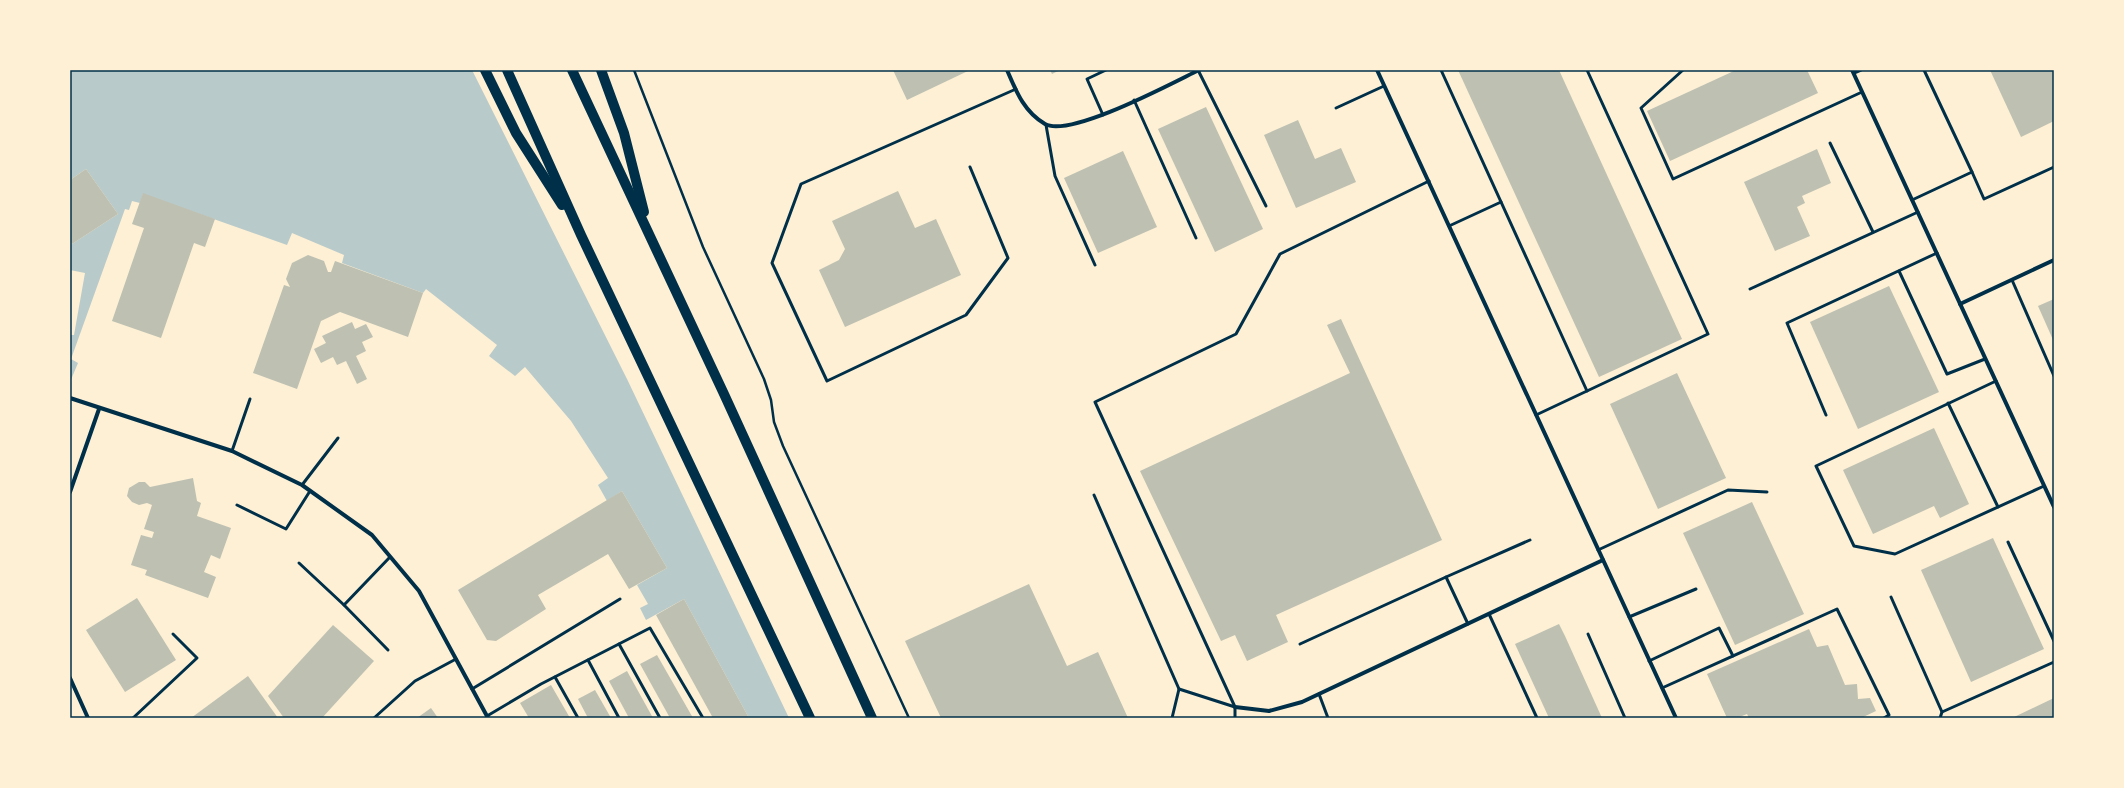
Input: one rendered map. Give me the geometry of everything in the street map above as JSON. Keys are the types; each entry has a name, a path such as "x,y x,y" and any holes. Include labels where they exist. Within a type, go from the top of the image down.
{"main road":[{"path":"485,70 516,133 581,235"},
{"path":"507,70 581,235 810,718"},
{"path":"566,70 591,113"},
{"path":"572,70 591,113 649,232 872,718"},
{"path":"601,70 624,133 649,232"}],"street":[{"path":"1007,70 1028,111 1046,125 1068,126 1102,114 1198,70"},
{"path":"1377,70 1676,718"},
{"path":"1853,72 2054,508"},
{"path":"1960,304 2054,260"},
{"path":"70,398 99,409 232,451 302,484 372,535 419,591 487,717"},
{"path":"70,492 99,409"},
{"path":"1235,707 1269,711 1302,702 1603,560"},
{"path":"70,678 88,718"}],"lane":[{"path":"1102,114 1087,80 1106,70"},
{"path":"1198,70 1266,206"},
{"path":"1441,70 1587,391"},
{"path":"1536,415 1708,334 1587,70"},
{"path":"1683,70 1641,108 1673,179 1862,92"},
{"path":"1853,72 1861,70"},
{"path":"1924,70 1984,199 2054,167"},
{"path":"1336,108 1384,86"},
{"path":"970,167 1008,258 966,315 827,381 772,263 802,184 1016,89"},
{"path":"1134,100 1196,238"},
{"path":"1046,125 1055,176 1095,265"},
{"path":"1830,143 1873,232"},
{"path":"1912,200 1972,172"},
{"path":"1235,718 1235,707 1095,402 1236,334 1280,254 1429,181"},
{"path":"1450,226 1501,202"},
{"path":"1750,289 1918,212"},
{"path":"1826,415 1787,323 1937,253"},
{"path":"1899,271 1947,374 1986,359"},
{"path":"2012,280 2054,376"},
{"path":"1996,381 1816,466 1854,546 1895,554 2044,486"},
{"path":"232,451 250,399"},
{"path":"1948,403 1998,507"},
{"path":"302,484 338,438"},
{"path":"237,505 286,529 310,490"},
{"path":"1598,550 1728,490 1767,492"},
{"path":"1094,495 1179,689 1172,718"},
{"path":"1300,644 1530,540"},
{"path":"2008,542 2054,640"},
{"path":"344,605 390,557"},
{"path":"299,563 344,605 388,650"},
{"path":"1446,577 1468,624"},
{"path":"1629,617 1696,589"},
{"path":"1891,597 1942,712 1940,718"},
{"path":"472,690 620,599"},
{"path":"1662,688 1837,609 1889,715 1884,718"},
{"path":"1489,614 1537,718"},
{"path":"487,717 555,677 650,628 703,718"},
{"path":"1649,661 1719,628 1733,656"},
{"path":"133,718 197,658 173,634"},
{"path":"1588,634 1625,718"},
{"path":"619,644 660,718"},
{"path":"374,718 415,681 456,659"},
{"path":"588,660 619,718"},
{"path":"1942,712 2054,662"},
{"path":"555,677 578,718"},
{"path":"1179,689 1235,707"},
{"path":"1319,694 1328,718"}],"path":[{"path":"634,70 703,247 764,379 771,400 774,422 782,446 909,718"}],"shaded area":[{"path":"70,70 472,70 627,379 789,718 749,718 684,599 646,620 640,608 648,604 637,585 667,568 622,491 607,501 598,485 608,478 571,421 525,367 515,376 489,356 497,345 426,289 423,293 342,263 344,255 292,233 287,245 143,194 140,203 132,201 129,210 125,209 71,359 78,363 70,382 70,335 74,335 85,273 70,270 70,242 72,244 118,214 86,169 70,180"}],"building":[{"path":"893,70 970,70 907,100"},
{"path":"1050,70 1060,70 1052,74"},
{"path":"1458,70 1559,70 1682,339 1599,377"},
{"path":"1736,70 1807,70 1818,93 1670,161 1647,111"},
{"path":"1990,70 2054,70 2054,121 2021,137"},
{"path":"1206,107 1263,229 1215,252 1158,129"},
{"path":"1298,120 1315,159 1341,148 1356,182 1296,208 1264,135"},
{"path":"1817,149 1831,183 1802,196 1805,203 1797,207 1810,236 1775,251 1744,182"},
{"path":"1123,151 1157,227 1098,253 1064,178"},
{"path":"86,169 118,214 72,244 70,242 70,180"},
{"path":"898,191 915,228 936,219 961,275 845,327 819,270 839,260 845,249 832,221"},
{"path":"143,193 215,219 205,247 194,243 161,338 112,321 144,228 132,224"},
{"path":"308,255 324,261 328,272 331,272 335,261 423,293 408,337 340,312 321,321 297,389 253,373 284,285 290,287 286,279 292,263"},
{"path":"1889,286 1939,392 1858,429 1810,322"},
{"path":"2054,299 2054,342 2038,306"},
{"path":"1341,319 1442,540 1276,615 1288,642 1247,661 1235,635 1221,641 1140,471 1350,373 1327,325"},
{"path":"352,322 355,329 366,324 373,337 362,342 366,351 356,356 367,379 357,384 346,361 337,365 333,357 321,363 314,349 326,343 322,336"},
{"path":"1677,373 1726,478 1658,509 1610,404"},
{"path":"1934,428 1969,504 1940,518 1934,506 1873,534 1843,470"},
{"path":"193,478 197,501 201,503 197,516 231,528 220,559 211,555 204,572 216,577 208,598 145,575 147,570 131,565 141,535 152,538 154,532 144,529 152,505 147,503 139,505 132,502 127,496 129,488 139,482 145,482 150,487"},
{"path":"622,491 667,568 629,589 608,554 538,595 546,609 496,641 487,640 458,590"},
{"path":"1752,502 1804,614 1735,645 1683,533"},
{"path":"1993,538 2044,649 1971,682 1921,570"},
{"path":"1029,584 1067,666 1098,652 1128,718 941,718 905,641"},
{"path":"137,598 176,660 125,692 86,630"},
{"path":"684,599 749,718 713,718 656,615"},
{"path":"1559,624 1602,718 1549,718 1515,644"},
{"path":"333,625 374,661 322,718 284,718 268,696"},
{"path":"1809,629 1817,647 1828,645 1845,685 1857,684 1858,699 1870,698 1876,711 1861,718 1749,718 1747,714 1737,718 1727,718 1707,674"},
{"path":"657,655 693,718 670,718 640,664"},
{"path":"627,671 653,718 629,718 609,681"},
{"path":"248,676 278,718 191,718"},
{"path":"551,685 570,718 529,718 520,703"},
{"path":"595,690 611,718 588,718 578,699"},
{"path":"2054,698 2054,718 2012,718"},
{"path":"431,708 438,718 417,718"}]}
